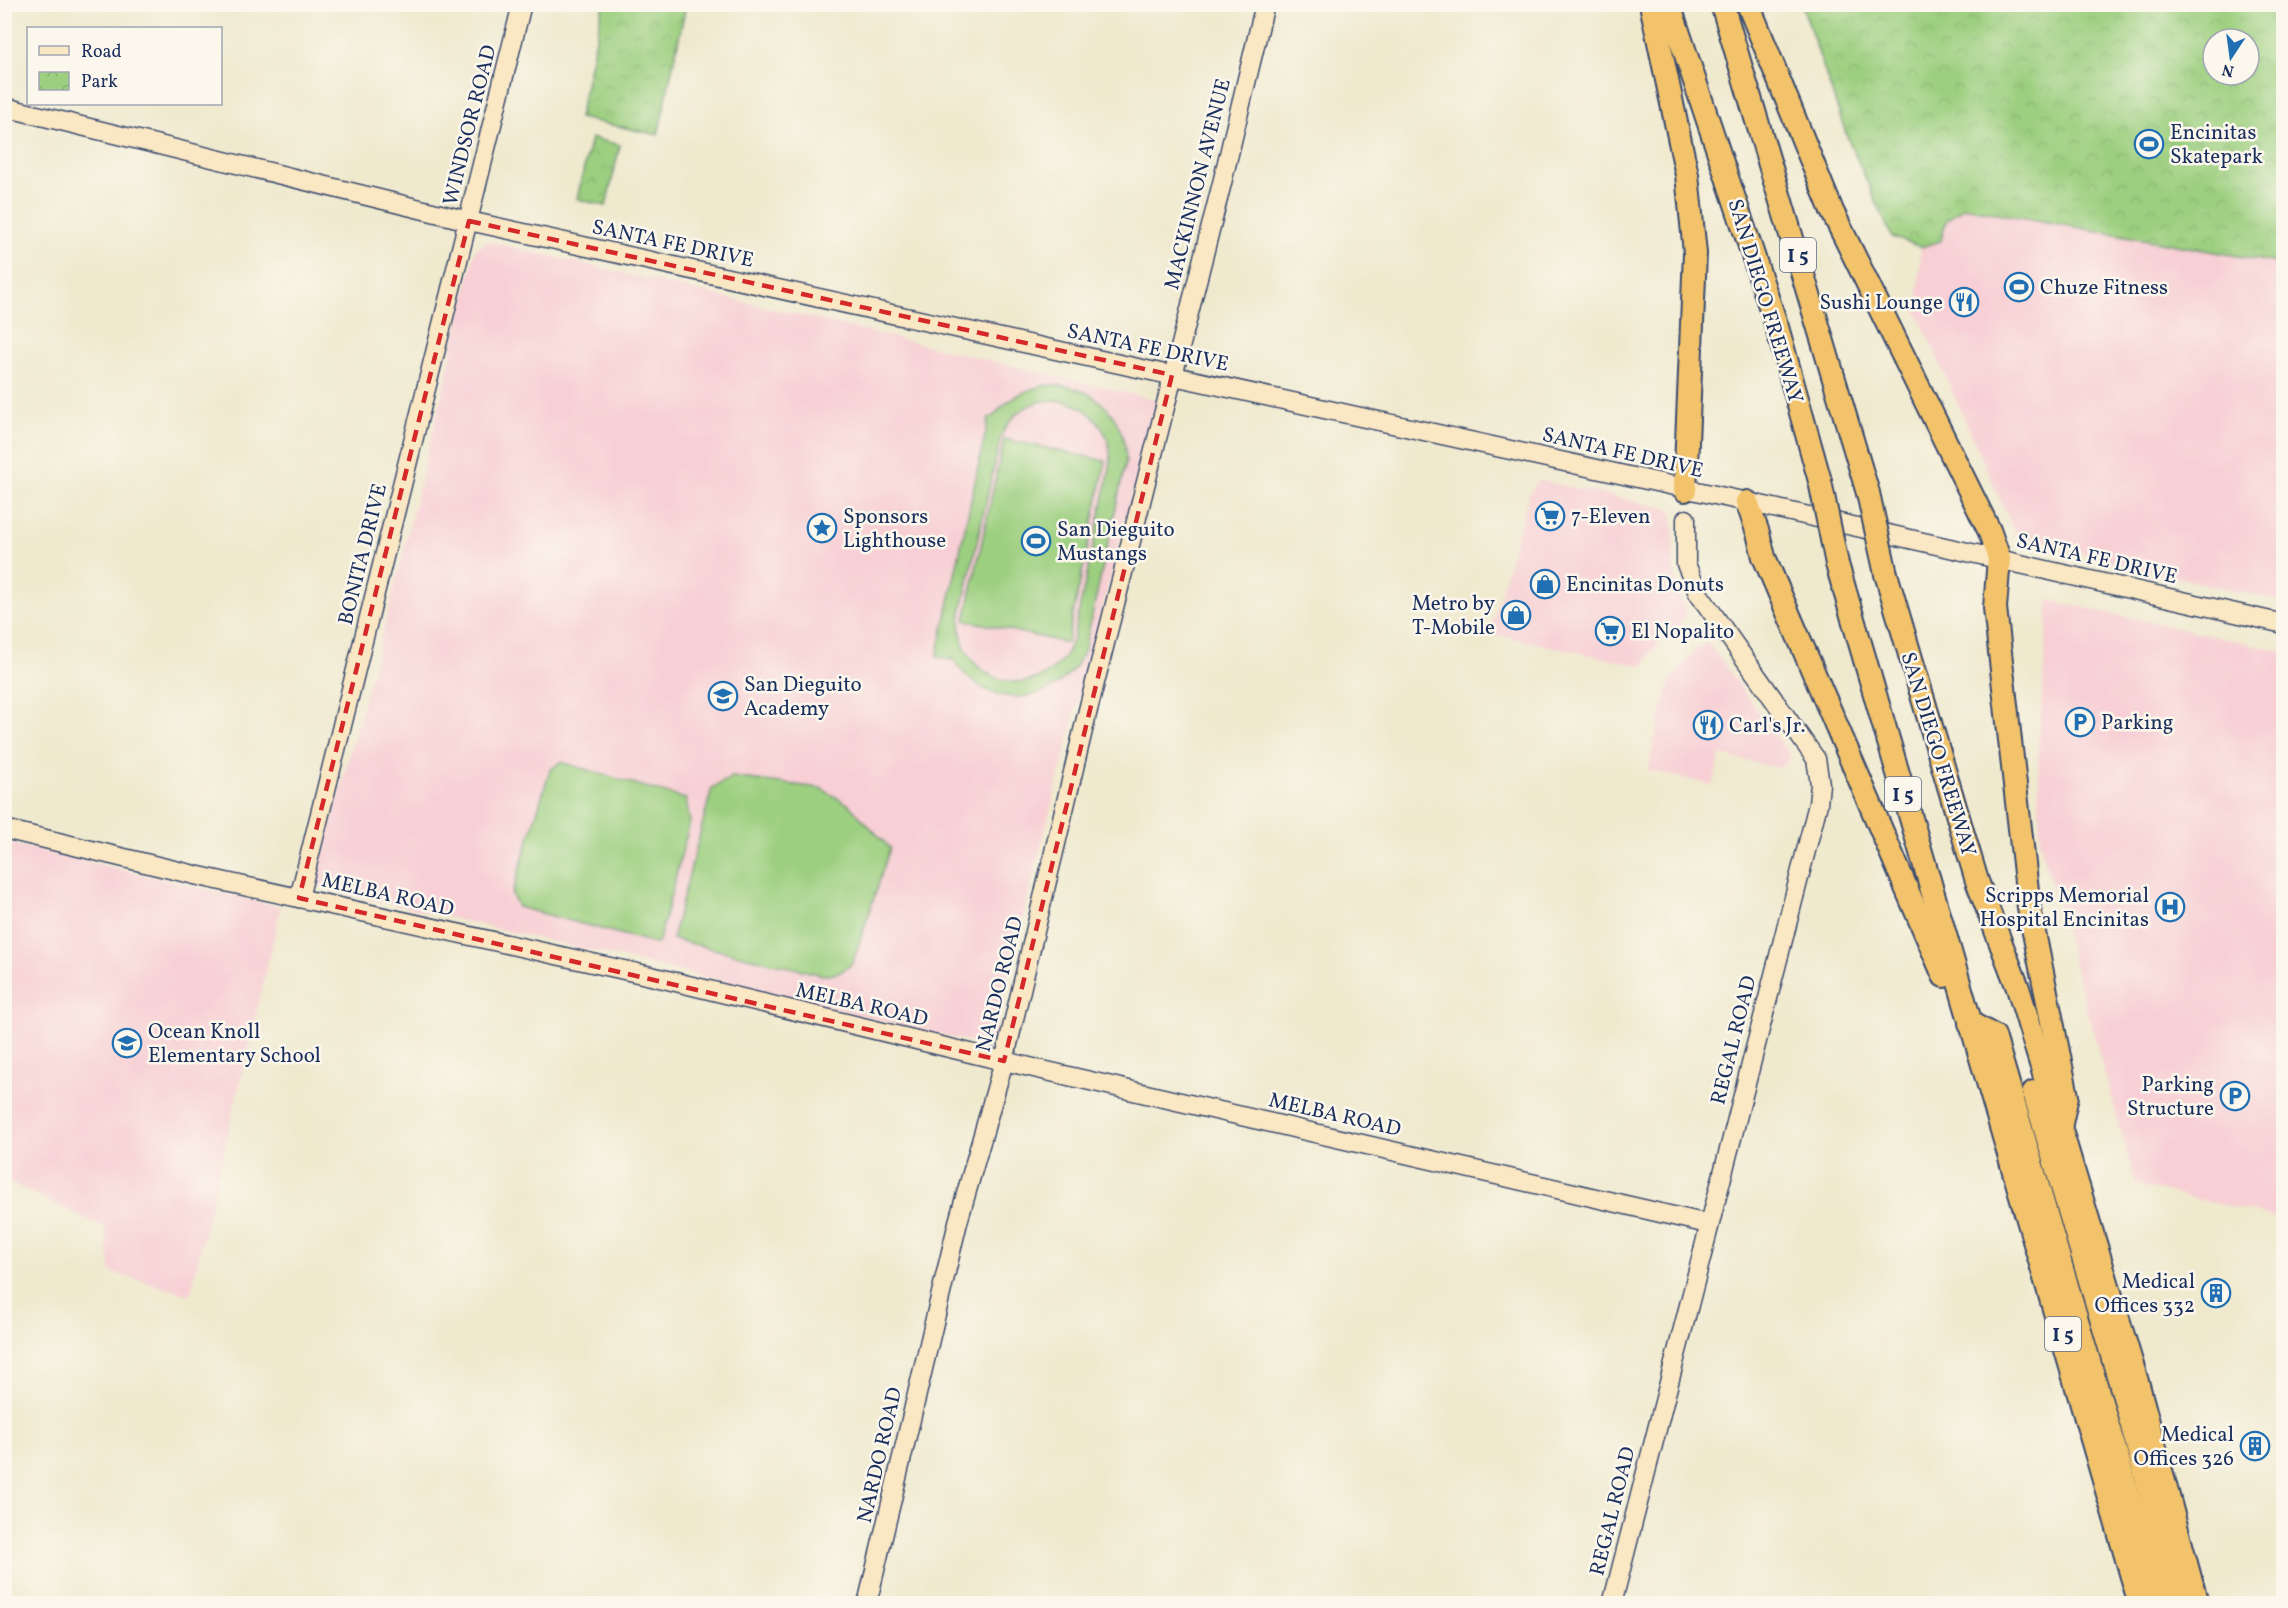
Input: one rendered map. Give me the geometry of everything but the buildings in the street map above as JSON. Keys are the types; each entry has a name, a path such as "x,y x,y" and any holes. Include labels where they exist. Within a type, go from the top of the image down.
{"highway":[{"path":"1651,4 1687,175 1695,253 1685,490"},
{"name":"SAN DIEGO FREEWAY","path":"1670,4 1777,327 1820,481 1837,564 1970,1023 2074,1370 2140,1604"},
{"path":"1679,34 1687,4"},
{"path":"1748,4 1832,211 1989,530 1999,558 1995,608 2029,908 2067,1096 2060,1128"},
{"name":"SAN DIEGO FREEWAY","path":"1721,9 1868,493 1886,574 1977,881 2018,988 2138,1385 2197,1604"},
{"path":"1747,502 1764,557 1983,1065"},
{"path":"2018,988 2016,1030 2122,1389 2180,1604"},
{"path":"1970,1023 1994,1036 2160,1604"}],"street":[{"name":"WINDSOR ROAD","path":"469,221 522,4"},
{"name":"MACKINNON AVENUE","path":"1172,375 1265,4"},
{"name":"SANTA FE DRIVE","path":"4,107 469,221 1747,502 2283,624"},
{"name":"BONITA DRIVE","path":"299,898 469,221"},
{"name":"NARDO ROAD","path":"867,1604 958,1221 1004,1061 1086,718 1172,375"},
{"name":"REGAL ROAD","path":"1612,1604 1818,804 1820,784 1816,759 1698,593 1686,564 1686,519"},
{"name":"MELBA ROAD","path":"4,830 651,976 1004,1061 1708,1224"}],"highlighted area":[{"path":"469,221 1172,375 1004,1061 299,898"}],"shaded area":[{"path":"1962,207 2283,264 2283,601 2095,557 2015,533 1917,312 1921,247 1941,241 1945,221"},
{"name":"San Dieguito Academy","path":"487,241 1156,400 1015,947 994,1038 984,1045 837,1010 833,1007 323,888 316,879 391,601 475,251"},
{"path":"1538,480 1670,509 1673,517 1674,572 1679,596 1687,611 1683,620 1652,651 1643,666 1489,633 1529,494"},
{"name":"Scripps Memorial Hospital Encinitas","path":"2049,600 2283,651 2283,1219 2136,1185 2040,843 2038,750"},
{"path":"1708,642 1791,758 1780,768 1720,755 1713,785 1648,770 1663,703 1672,677 1696,649"},
{"name":"Ocean Knoll Elementary School","path":"4,842 281,907 190,1295 111,1272 105,1228 5,1180"}],"green space":[{"path":"603,5 686,5 658,135 579,118"},
{"path":"1802,5 2283,5 2283,264 1963,207 1946,221 1941,241 1921,247 1892,237 1848,139"},
{"path":"591,138 620,145 606,206 577,199"},
{"path":"1064,386 1079,390 1104,405 1120,429 1126,461 1084,652 1072,671 1056,685 1039,693 1020,697 1001,695 982,688 966,675 952,657 951,660 937,657 989,417 993,417 1004,405 1023,392 1039,387","holes":["1057,400 1070,403 1091,415 1098,423 1104,433 1110,456 1110,469 1073,638 1061,661 1045,675 1025,682 1005,681 986,673 971,659 962,639 961,613 1001,436 1011,420 1031,405"]},
{"name":"San Dieguito Mustangs","path":"1004,439 1106,461 1067,643 965,620"},
{"path":"561,762 686,799 690,822 658,944 518,907 512,894 550,770"},
{"path":"732,777 820,788 848,804 890,848 853,962 843,971 823,975 672,939 712,788"}],"place":[{"name":"Encinitas Skatepark","path":"2149,144"},
{"name":"Chuze Fitness","path":"2019,287"},
{"name":"Sushi Lounge","path":"1964,302"},
{"name":"7-Eleven","path":"1550,516"},
{"name":"Sponsors Lighthouse","path":"822,528"},
{"name":"San Dieguito Mustangs","path":"1036,541"},
{"name":"Encinitas Donuts","path":"1545,584"},
{"name":"Metro by T-Mobile","path":"1516,615"},
{"name":"El Nopalito","path":"1610,631"},
{"name":"San Dieguito Academy","path":"723,696"},
{"name":"Parking","path":"2080,722"},
{"name":"Carl's Jr.","path":"1708,725"},
{"name":"Scripps Memorial Hospital Encinitas","path":"2170,907"},
{"name":"Ocean Knoll Elementary School","path":"127,1043"},
{"name":"Parking Structure","path":"2235,1096"},
{"name":"Medical Offices 332","path":"2216,1293"},
{"name":"Medical Offices 326","path":"2255,1446"}]}
